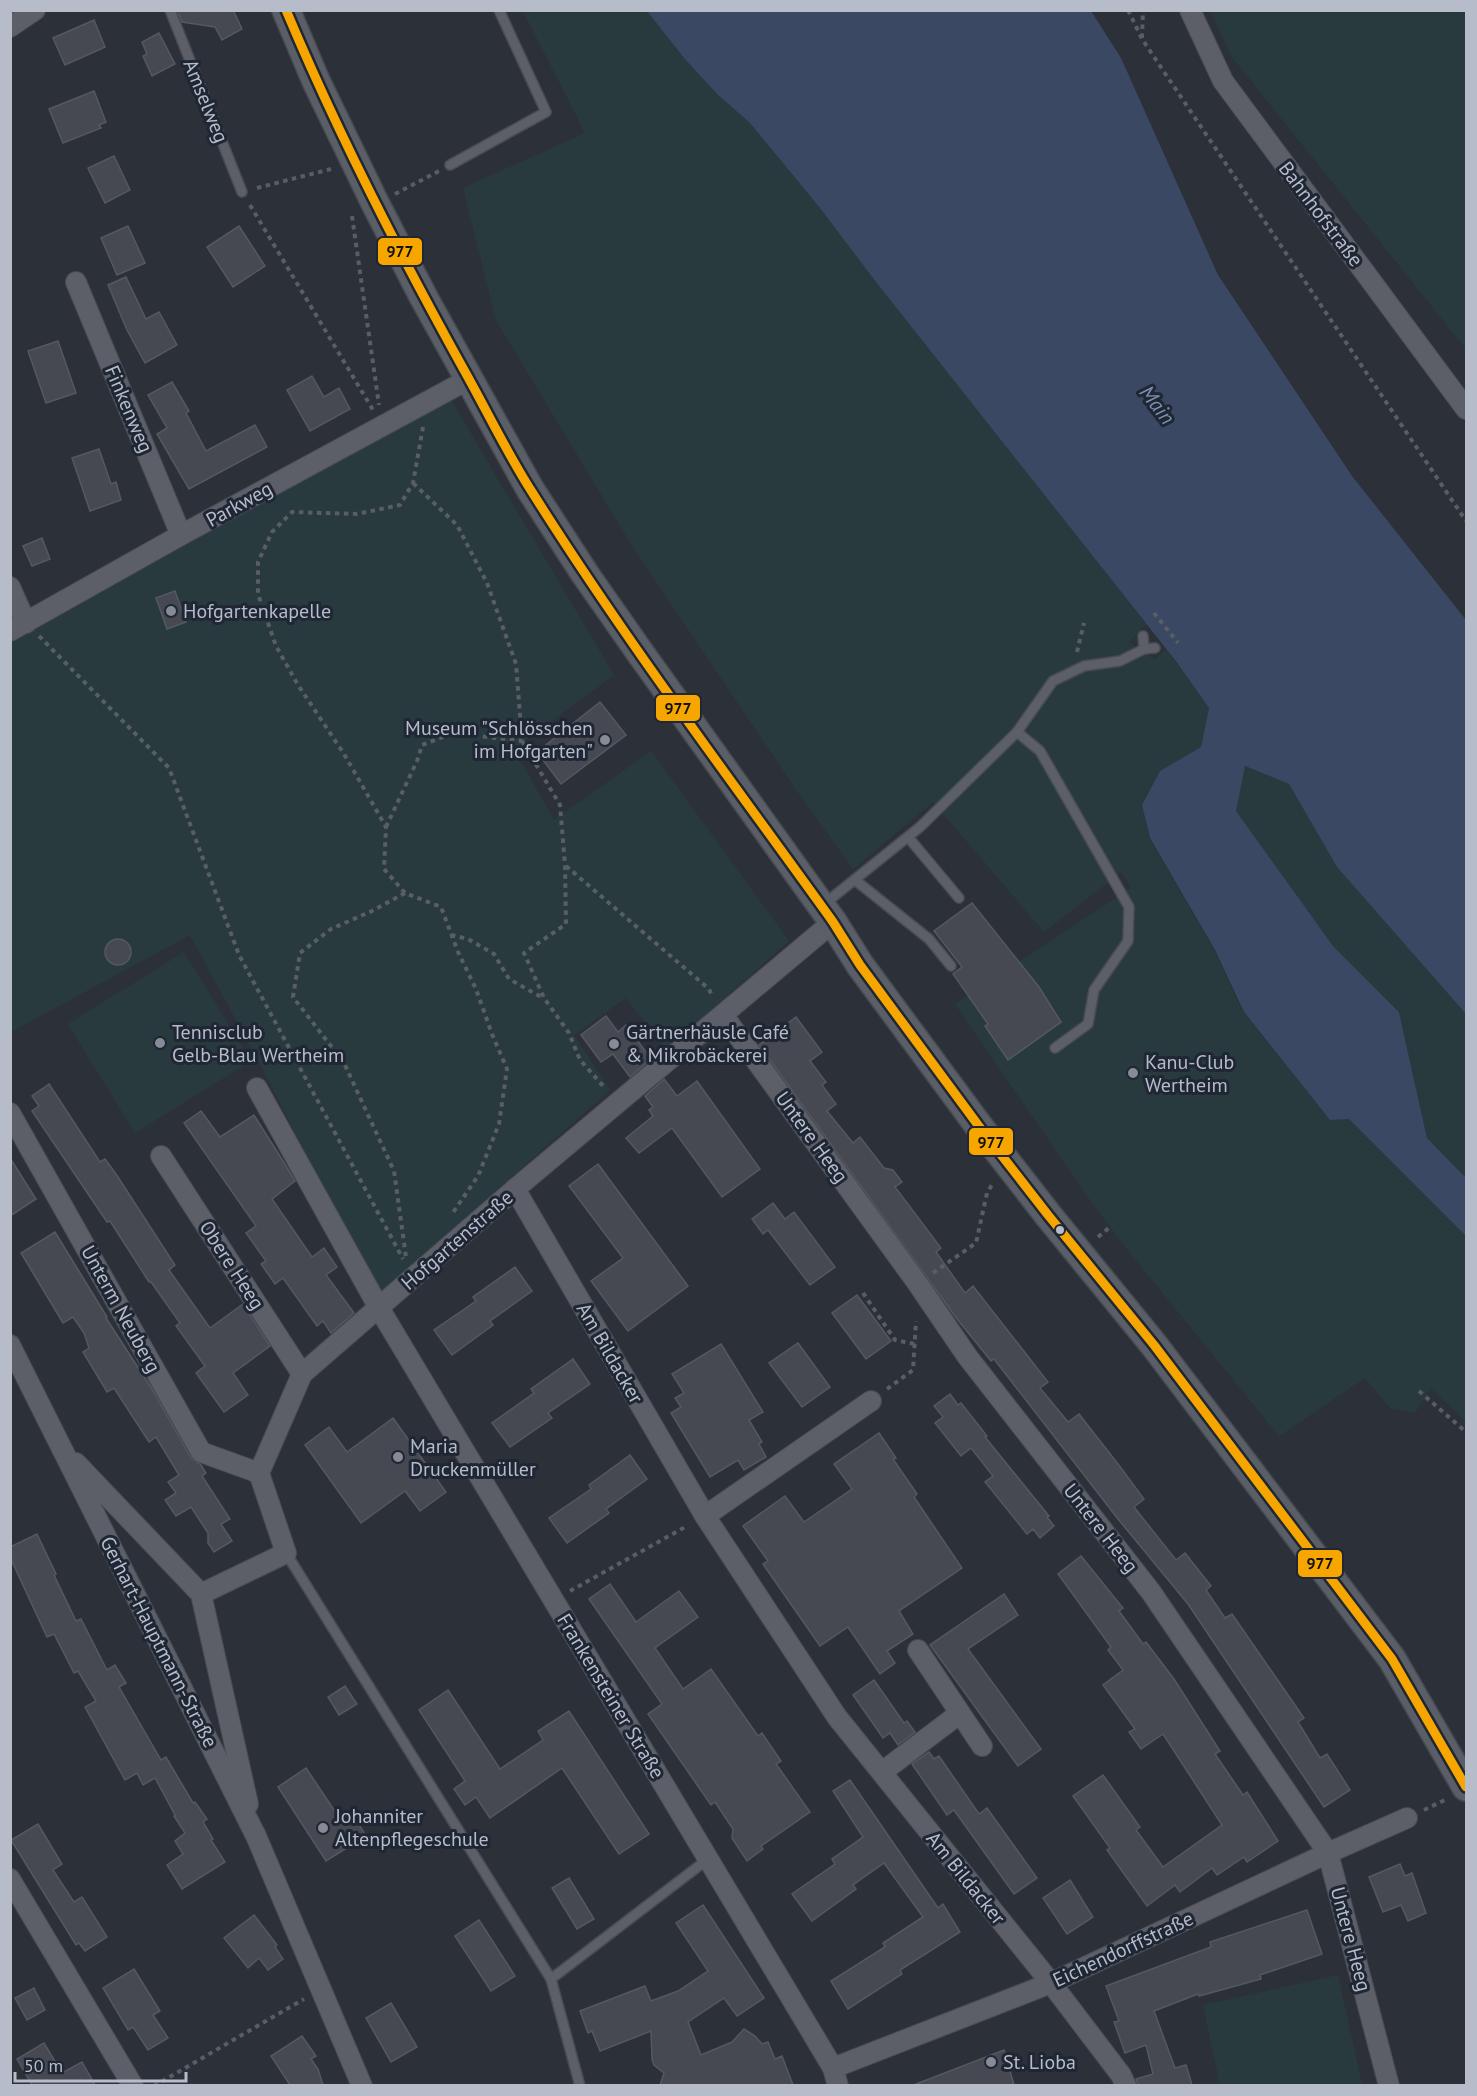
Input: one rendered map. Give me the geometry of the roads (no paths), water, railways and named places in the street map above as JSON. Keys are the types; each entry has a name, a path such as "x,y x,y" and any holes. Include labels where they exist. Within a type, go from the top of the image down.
{"main road":[{"path":"286,10 316,81 375,203 530,489 585,574 827,914 890,1007 1008,1163 1154,1345 1392,1659 1462,1791"}],"street":[{"path":"10,27 35,10"},
{"name":"Bahnhofstraße","path":"1190,10 1223,81 1467,409"},
{"name":"Finkenweg","path":"76,282 181,535"},
{"name":"Parkweg","path":"18,627 381,423 469,379"},
{"path":"10,587 18,627"},
{"name":"Hofgartenstraße","path":"259,1473 302,1374 618,1102 723,1015 827,914"},
{"name":"Untere Heeg","path":"723,1015 918,1284 967,1356 1151,1592 1328,1853 1389,2085"},
{"path":"257,1088 379,1308"},
{"name":"Unterm Neuberg","path":"10,1113 201,1452 259,1473"},
{"name":"Obere Heeg","path":"161,1156 302,1374"},
{"name":"Am Bildacker","path":"515,1190 698,1520 837,1717 1051,1983 1121,2075 1126,2085"},
{"name":"Frankensteiner Straße","path":"379,1308 836,2076"},
{"name":"Gerhart-Hauptmann-Straße","path":"10,1345 256,1836 362,2085"},
{"path":"698,1520 878,1396"},
{"name":"Gerhart-Hauptmann-Straße","path":"62,1448 201,1594 256,1836"},
{"path":"201,1594 286,1553 259,1473"},
{"path":"918,1650 982,1746"},
{"path":"882,1772 959,1714"},
{"name":"Eichendorffstraße","path":"836,2076 1051,1983 1407,1818"},
{"path":"10,1879 133,2085"}],"lane":[{"name":"Amselweg","path":"170,10 242,192"},
{"path":"450,165 546,112 499,10"},
{"path":"1143,636 1144,649"},
{"path":"827,914 855,880 908,837 1017,732 1053,681 1084,666 1120,661 1144,649 1155,648"},
{"path":"1017,732 1040,751 1130,907 1128,941 1094,990 1088,1023 1055,1048"},
{"path":"908,837 959,898"},
{"path":"855,880 928,939 951,966"},
{"path":"286,1553 550,1979 580,2085"},
{"path":"550,1979 708,1859"}],"water":[{"name":"Main","path":"647,11 1091,11 1121,58 1218,275 1352,476 1466,620 1466,1014 1337,867 1289,784 1245,766 1236,811 1333,946 1399,1012 1427,1138 1466,1178 1466,1236 1349,1119 1330,1120 1244,1012 1215,950 1150,838 1142,805 1160,771 1201,747 1209,708 1175,660 820,208 750,123 717,94 684,58"}],"place":[{"name":"Hofgartenkapelle","path":"171,611"},
{"name":"Museum \"Schlösschen im Hofgarten\"","path":"605,740"},
{"name":"Tennisclub Gelb-Blau Wertheim","path":"160,1043"},
{"name":"Gärtnerhäusle Café & Mikrobäckerei","path":"614,1044"},
{"name":"Kanu-Club Wertheim","path":"1133,1073"},
{"name":"Maria Druckenmüller","path":"398,1457"},
{"name":"Johanniter Altenpflegeschule","path":"323,1828"},
{"name":"St. Lioba","path":"991,2062"}]}
